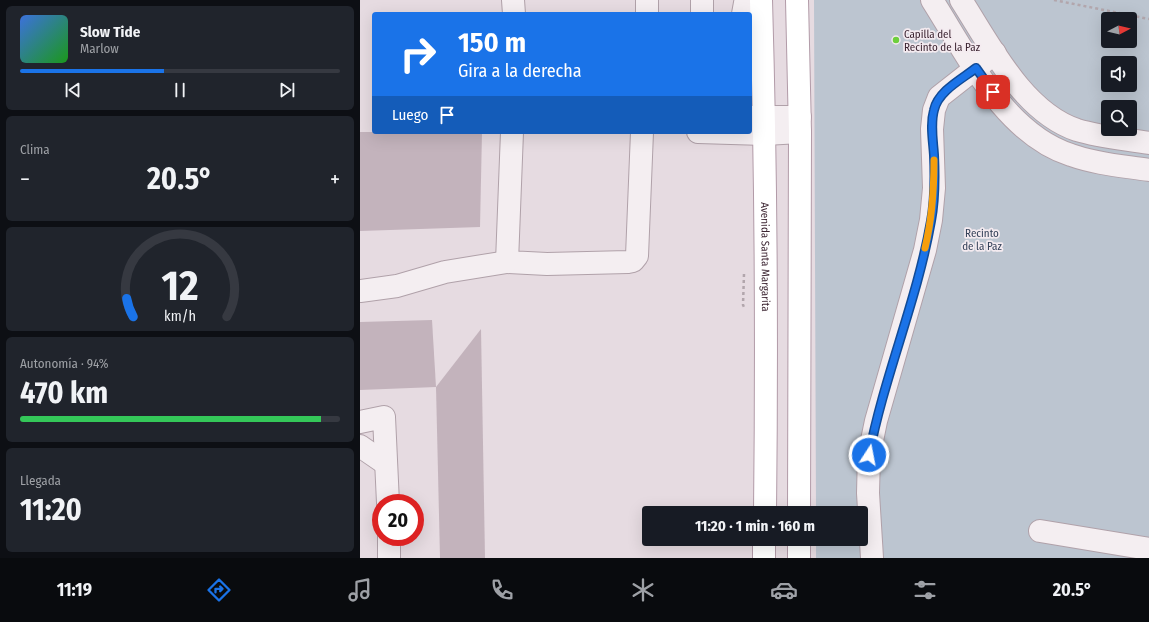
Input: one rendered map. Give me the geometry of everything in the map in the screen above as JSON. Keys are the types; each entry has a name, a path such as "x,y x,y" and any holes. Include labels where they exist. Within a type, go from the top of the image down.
{"main road":[{"name":"Avenida Santa Margarita","path":"761,0 760,122 767,331 765,506"},
{"path":"797,0 800,124 799,506"},
{"path":"764,546 764,558"},
{"path":"799,546 799,558"}],"street":[{"path":"513,0 514,12"},
{"path":"646,12 647,0"},
{"path":"702,0 702,12"},
{"path":"744,12 746,3 750,0"},
{"path":"932,0 976,68 1009,115 1023,128 1053,147 1071,155 1096,162 1149,170"},
{"path":"961,0 995,53 1020,88 1032,101 1058,121 1076,130 1099,136 1149,143"},
{"path":"872,558 868,493 869,455 876,421 921,264 931,220 934,188 932,129 934,110 938,97 995,53"},
{"path":"760,122 800,124"},
{"path":"507,262 512,134"},
{"path":"360,291 397,286 445,272 507,262 547,264 633,261 637,256 642,134"},
{"path":"360,422 384,417 388,494"},
{"path":"360,446 386,464"},
{"path":"1040,531 1149,549"},
{"path":"389,546 389,558"}],"path":[{"path":"1054,0 1149,19"}],"green space":[{"name":"Recinto de la Paz","path":"814,0 1149,0 1149,558 816,558 816,546 868,546 868,506 816,506"}],"building":[{"path":"360,132 372,132 372,134 482,134 480,227 360,231"},
{"path":"432,320 436,387 360,390 360,322"},
{"path":"481,329 485,558 440,558 436,387"}],"slow traffic":[{"path":"925,248 931,220 934,188 934,160"}],"place":[{"name":"Capilla del Recinto de la Paz","path":"896,40"}],"route":[{"path":"869,455 876,421 919,272 931,220 934,188 932,129 934,110 938,97 976,68 993,92"}]}
